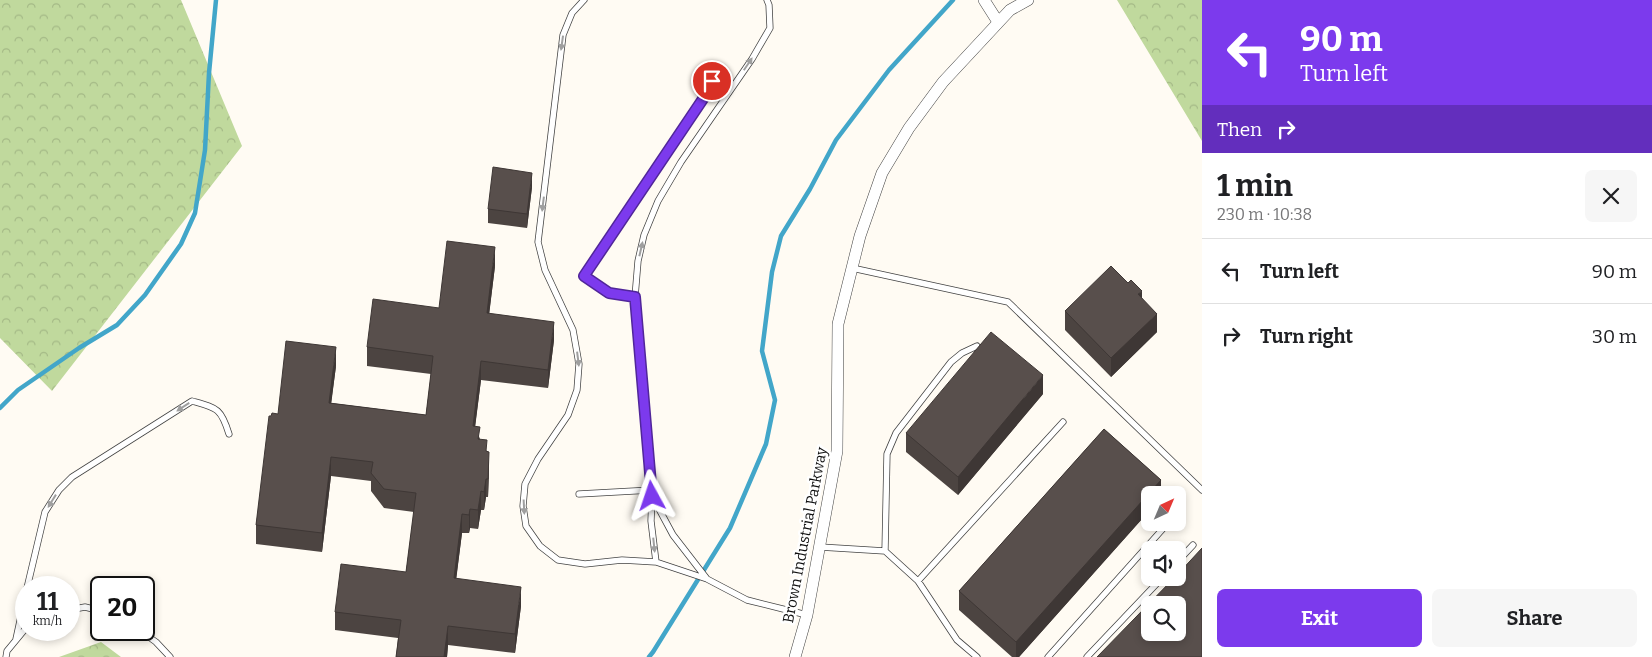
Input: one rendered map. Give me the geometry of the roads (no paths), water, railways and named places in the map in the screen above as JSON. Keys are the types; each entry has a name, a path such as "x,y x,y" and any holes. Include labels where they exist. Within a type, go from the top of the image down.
{"street":[{"path":"984,0 998,22"},
{"name":"Brown Industrial Parkway","path":"794,657 807,615 837,451 838,324 860,236 882,173 909,128 943,82 1010,10 1028,0"}],"lane":[{"path":"584,0 572,13 563,35 538,242 545,270 573,330 580,364 577,390 568,415 538,459 525,484 523,506 526,526 540,546 558,560 585,564 622,560 656,562 707,579 747,600 807,615"},
{"path":"656,562 651,521 652,493 635,297 638,261 644,234 658,200 681,162 752,59 770,28 767,0"},
{"path":"635,297 609,293 584,276 709,90 716,72"},
{"path":"852,268 1008,302 1202,490"},
{"path":"885,551 887,454 896,433 951,362 962,353 977,346"},
{"path":"30,576 45,512 59,490 72,477 192,400 212,406 224,417 229,434"},
{"path":"918,581 1063,422"},
{"path":"579,494 652,493"},
{"path":"652,493 673,535 707,579"},
{"path":"1048,657 1161,531"},
{"path":"1186,553 1193,546"},
{"path":"820,547 885,551 918,581 957,640 977,657"},
{"path":"1087,657 1154,586"},
{"path":"6,657 7,651 15,641"},
{"path":"155,641 170,657"}],"waterway":[{"path":"0,408 18,390 79,348 117,325 145,295 181,244 195,213 205,150 209,73 216,0"},
{"path":"649,657 730,528 766,444 775,400 762,351 772,272 781,236 810,189 836,140 889,70 953,0"}]}
